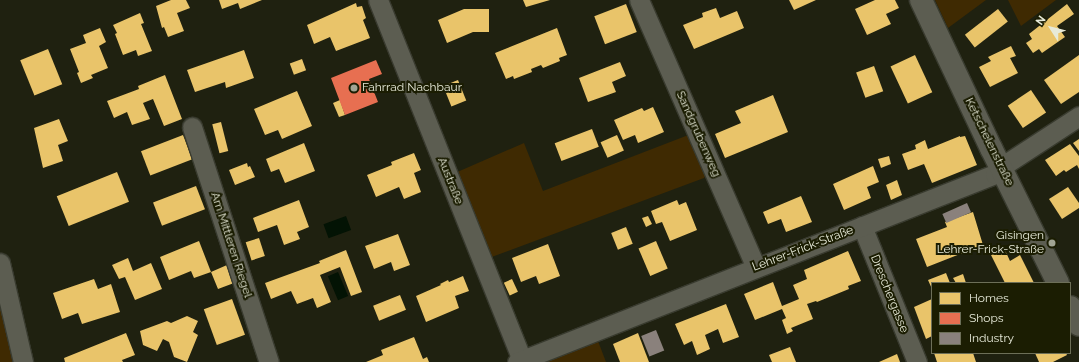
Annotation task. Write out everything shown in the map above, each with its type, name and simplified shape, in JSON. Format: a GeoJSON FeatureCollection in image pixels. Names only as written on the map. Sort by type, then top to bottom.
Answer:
{"type":"FeatureCollection","features":[{"type":"Feature","properties":{"kind":"main road","name":"Ketschelenstraße"},"geometry":{"type":"LineString","coordinates":[[921,0],[1058,282]]}},
{"type":"Feature","properties":{"kind":"main road"},"geometry":{"type":"LineString","coordinates":[[1071,308],[1079,325]]}},
{"type":"Feature","properties":{"kind":"street","name":"Austraße"},"geometry":{"type":"LineString","coordinates":[[378,0],[521,361]]}},
{"type":"Feature","properties":{"kind":"street","name":"Sandgrubenweg"},"geometry":{"type":"LineString","coordinates":[[639,0],[756,268]]}},
{"type":"Feature","properties":{"kind":"street","name":"Lehrer-Frick-Straße"},"geometry":{"type":"LineString","coordinates":[[521,361],[995,174],[1001,168],[1079,116]]}},
{"type":"Feature","properties":{"kind":"street","name":"Am Mittleren Riegel"},"geometry":{"type":"LineString","coordinates":[[192,128],[269,362]]}},
{"type":"Feature","properties":{"kind":"street","name":"Dreschergasse"},"geometry":{"type":"LineString","coordinates":[[862,226],[917,362]]}},
{"type":"Feature","properties":{"kind":"street"},"geometry":{"type":"LineString","coordinates":[[0,263],[23,362]]}},
{"type":"Feature","properties":{"kind":"shaded area"},"geometry":{"type":"Polygon","coordinates":[[[935,0],[986,0],[948,28],[935,0]]]}},
{"type":"Feature","properties":{"kind":"shaded area"},"geometry":{"type":"Polygon","coordinates":[[[1008,0],[1056,0],[1021,26],[1008,0]]]}},
{"type":"Feature","properties":{"kind":"shaded area"},"geometry":{"type":"Polygon","coordinates":[[[691,134],[707,174],[704,178],[489,258],[455,173],[524,143],[543,191],[691,134]]]}},
{"type":"Feature","properties":{"kind":"shaded area"},"geometry":{"type":"Polygon","coordinates":[[[346,216],[351,230],[329,238],[323,224],[346,216]]]}},
{"type":"Feature","properties":{"kind":"shaded area"},"geometry":{"type":"Polygon","coordinates":[[[0,263],[23,362],[0,362],[0,263]]]}},
{"type":"Feature","properties":{"kind":"shaded area"},"geometry":{"type":"Polygon","coordinates":[[[338,272],[348,296],[338,300],[328,276],[338,272]]]}},
{"type":"Feature","properties":{"kind":"shaded area"},"geometry":{"type":"Polygon","coordinates":[[[598,341],[606,362],[544,362],[598,341]]]}},
{"type":"Feature","properties":{"kind":"building: Homes"},"geometry":{"type":"Polygon","coordinates":[[[171,0],[186,0],[190,8],[177,13],[184,31],[168,37],[164,27],[162,28],[156,6],[171,0]]]}},
{"type":"Feature","properties":{"kind":"building: Homes"},"geometry":{"type":"Polygon","coordinates":[[[219,0],[262,0],[240,9],[238,3],[222,9],[219,0]]]}},
{"type":"Feature","properties":{"kind":"building: Homes"},"geometry":{"type":"Polygon","coordinates":[[[523,0],[550,0],[526,7],[523,0]]]}},
{"type":"Feature","properties":{"kind":"building: Homes"},"geometry":{"type":"Polygon","coordinates":[[[789,0],[816,0],[794,10],[789,0]]]}},
{"type":"Feature","properties":{"kind":"building: Homes"},"geometry":{"type":"Polygon","coordinates":[[[875,0],[895,0],[899,8],[886,14],[891,24],[867,35],[855,9],[875,0]]]}},
{"type":"Feature","properties":{"kind":"building: Homes"},"geometry":{"type":"Polygon","coordinates":[[[356,3],[357,7],[362,6],[366,18],[363,20],[370,38],[336,51],[330,37],[314,44],[307,25],[356,3]]]}},
{"type":"Feature","properties":{"kind":"building: Homes"},"geometry":{"type":"Polygon","coordinates":[[[626,4],[637,32],[605,44],[594,16],[626,4]]]}},
{"type":"Feature","properties":{"kind":"building: Homes"},"geometry":{"type":"Polygon","coordinates":[[[1067,4],[1074,14],[1057,26],[1065,37],[1042,53],[1039,49],[1033,53],[1026,43],[1032,39],[1029,34],[1067,4]]]}},
{"type":"Feature","properties":{"kind":"building: Homes"},"geometry":{"type":"Polygon","coordinates":[[[716,8],[720,18],[737,11],[744,28],[694,49],[683,25],[703,17],[702,13],[716,8]]]}},
{"type":"Feature","properties":{"kind":"building: Homes"},"geometry":{"type":"Polygon","coordinates":[[[464,9],[489,9],[489,32],[473,32],[447,43],[438,20],[464,9]]]}},
{"type":"Feature","properties":{"kind":"building: Homes"},"geometry":{"type":"Polygon","coordinates":[[[998,9],[1008,22],[975,47],[965,35],[998,9]]]}},
{"type":"Feature","properties":{"kind":"building: Homes"},"geometry":{"type":"Polygon","coordinates":[[[140,13],[144,23],[141,24],[152,51],[138,56],[136,50],[123,55],[115,34],[117,33],[113,25],[140,13]]]}},
{"type":"Feature","properties":{"kind":"building: Homes"},"geometry":{"type":"Polygon","coordinates":[[[100,28],[106,42],[99,46],[108,68],[91,75],[93,78],[81,83],[77,73],[79,72],[70,49],[86,43],[83,35],[100,28]]]}},
{"type":"Feature","properties":{"kind":"building: Homes"},"geometry":{"type":"Polygon","coordinates":[[[557,28],[567,55],[559,58],[560,61],[543,68],[541,65],[531,69],[532,72],[514,79],[513,76],[506,79],[495,53],[557,28]]]}},
{"type":"Feature","properties":{"kind":"building: Homes"},"geometry":{"type":"Polygon","coordinates":[[[1011,46],[1016,56],[1010,58],[1018,73],[990,87],[979,67],[991,61],[988,57],[1011,46]]]}},
{"type":"Feature","properties":{"kind":"building: Homes"},"geometry":{"type":"Polygon","coordinates":[[[48,49],[62,84],[34,95],[20,60],[48,49]]]}},
{"type":"Feature","properties":{"kind":"building: Homes"},"geometry":{"type":"Polygon","coordinates":[[[244,50],[254,78],[226,88],[225,82],[195,92],[187,70],[244,50]]]}},
{"type":"Feature","properties":{"kind":"building: Homes"},"geometry":{"type":"Polygon","coordinates":[[[915,55],[932,92],[908,104],[891,66],[915,55]]]}},
{"type":"Feature","properties":{"kind":"building: Homes"},"geometry":{"type":"Polygon","coordinates":[[[1079,55],[1079,92],[1061,104],[1044,80],[1079,55]]]}},
{"type":"Feature","properties":{"kind":"building: Homes"},"geometry":{"type":"Polygon","coordinates":[[[302,59],[306,70],[294,75],[290,63],[302,59]]]}},
{"type":"Feature","properties":{"kind":"building: Homes"},"geometry":{"type":"Polygon","coordinates":[[[620,62],[626,76],[612,82],[616,92],[588,102],[579,78],[620,62]]]}},
{"type":"Feature","properties":{"kind":"building: Homes"},"geometry":{"type":"Polygon","coordinates":[[[874,66],[883,91],[865,98],[856,72],[874,66]]]}},
{"type":"Feature","properties":{"kind":"building: Homes"},"geometry":{"type":"Polygon","coordinates":[[[165,75],[182,119],[164,126],[153,99],[143,103],[150,119],[132,125],[127,112],[114,118],[107,101],[139,89],[138,86],[165,75]]]}},
{"type":"Feature","properties":{"kind":"building: Homes"},"geometry":{"type":"Polygon","coordinates":[[[458,80],[466,100],[451,106],[443,86],[458,80]]]}},
{"type":"Feature","properties":{"kind":"building: Homes"},"geometry":{"type":"Polygon","coordinates":[[[1031,90],[1046,112],[1023,128],[1008,106],[1031,90]]]}},
{"type":"Feature","properties":{"kind":"building: Homes"},"geometry":{"type":"Polygon","coordinates":[[[297,91],[312,126],[282,139],[278,130],[265,135],[254,109],[297,91]]]}},
{"type":"Feature","properties":{"kind":"building: Homes"},"geometry":{"type":"Polygon","coordinates":[[[773,95],[788,132],[725,158],[715,134],[741,123],[735,111],[773,95]]]}},
{"type":"Feature","properties":{"kind":"building: Homes"},"geometry":{"type":"Polygon","coordinates":[[[340,100],[345,115],[339,117],[333,103],[340,100]]]}},
{"type":"Feature","properties":{"kind":"building: Homes"},"geometry":{"type":"Polygon","coordinates":[[[653,107],[664,132],[638,143],[635,135],[623,140],[614,120],[642,108],[644,111],[653,107]]]}},
{"type":"Feature","properties":{"kind":"building: Homes"},"geometry":{"type":"Polygon","coordinates":[[[59,119],[68,141],[58,145],[63,161],[43,168],[34,128],[59,119]]]}},
{"type":"Feature","properties":{"kind":"building: Homes"},"geometry":{"type":"Polygon","coordinates":[[[221,122],[228,151],[220,153],[212,124],[221,122]]]}},
{"type":"Feature","properties":{"kind":"building: Homes"},"geometry":{"type":"Polygon","coordinates":[[[592,129],[599,147],[561,161],[555,143],[592,129]]]}},
{"type":"Feature","properties":{"kind":"building: Homes"},"geometry":{"type":"Polygon","coordinates":[[[183,135],[192,159],[150,175],[141,151],[183,135]]]}},
{"type":"Feature","properties":{"kind":"building: Homes"},"geometry":{"type":"Polygon","coordinates":[[[617,135],[624,151],[607,158],[601,142],[617,135]]]}},
{"type":"Feature","properties":{"kind":"building: Homes"},"geometry":{"type":"Polygon","coordinates":[[[960,136],[965,136],[977,165],[932,183],[924,164],[908,170],[902,154],[916,149],[915,145],[925,140],[928,149],[960,136]]]}},
{"type":"Feature","properties":{"kind":"building: Homes"},"geometry":{"type":"Polygon","coordinates":[[[1079,139],[1079,151],[1073,143],[1079,139]]]}},
{"type":"Feature","properties":{"kind":"building: Homes"},"geometry":{"type":"Polygon","coordinates":[[[304,143],[315,171],[285,183],[279,169],[271,172],[266,159],[304,143]]]}},
{"type":"Feature","properties":{"kind":"building: Homes"},"geometry":{"type":"Polygon","coordinates":[[[1070,144],[1079,156],[1079,169],[1077,165],[1066,172],[1064,170],[1056,176],[1045,160],[1070,144]]]}},
{"type":"Feature","properties":{"kind":"building: Homes"},"geometry":{"type":"Polygon","coordinates":[[[414,153],[421,170],[414,173],[421,192],[404,199],[399,187],[376,197],[367,175],[392,165],[391,162],[414,153]]]}},
{"type":"Feature","properties":{"kind":"building: Homes"},"geometry":{"type":"Polygon","coordinates":[[[889,156],[891,164],[881,168],[878,159],[889,156]]]}},
{"type":"Feature","properties":{"kind":"building: Homes"},"geometry":{"type":"Polygon","coordinates":[[[247,163],[255,177],[235,185],[229,170],[247,163]]]}},
{"type":"Feature","properties":{"kind":"building: Homes"},"geometry":{"type":"Polygon","coordinates":[[[873,166],[879,182],[867,187],[871,198],[844,210],[833,184],[873,166]]]}},
{"type":"Feature","properties":{"kind":"building: Homes"},"geometry":{"type":"Polygon","coordinates":[[[117,172],[129,202],[69,226],[57,196],[117,172]]]}},
{"type":"Feature","properties":{"kind":"building: Homes"},"geometry":{"type":"Polygon","coordinates":[[[897,180],[902,195],[891,200],[886,185],[897,180]]]}},
{"type":"Feature","properties":{"kind":"building: Homes"},"geometry":{"type":"Polygon","coordinates":[[[196,186],[205,209],[162,226],[153,202],[196,186]]]}},
{"type":"Feature","properties":{"kind":"building: Homes"},"geometry":{"type":"Polygon","coordinates":[[[1068,187],[1079,203],[1079,208],[1062,219],[1049,199],[1068,187]]]}},
{"type":"Feature","properties":{"kind":"building: Homes"},"geometry":{"type":"Polygon","coordinates":[[[801,196],[812,222],[786,232],[781,219],[768,224],[763,212],[801,196]]]}},
{"type":"Feature","properties":{"kind":"building: Homes"},"geometry":{"type":"Polygon","coordinates":[[[299,200],[309,227],[297,232],[300,239],[284,245],[277,225],[258,232],[253,218],[299,200]]]}},
{"type":"Feature","properties":{"kind":"building: Homes"},"geometry":{"type":"Polygon","coordinates":[[[677,200],[679,205],[686,202],[697,230],[670,241],[662,222],[656,224],[651,211],[677,200]]]}},
{"type":"Feature","properties":{"kind":"building: Homes"},"geometry":{"type":"Polygon","coordinates":[[[973,212],[983,245],[927,267],[916,239],[947,227],[945,222],[973,212]]]}},
{"type":"Feature","properties":{"kind":"building: Homes"},"geometry":{"type":"Polygon","coordinates":[[[648,216],[652,224],[646,227],[642,218],[648,216]]]}},
{"type":"Feature","properties":{"kind":"building: Homes"},"geometry":{"type":"Polygon","coordinates":[[[626,227],[633,244],[618,250],[611,233],[626,227]]]}},
{"type":"Feature","properties":{"kind":"building: Homes"},"geometry":{"type":"Polygon","coordinates":[[[398,234],[410,265],[394,271],[391,262],[374,269],[365,246],[398,234]]]}},
{"type":"Feature","properties":{"kind":"building: Homes"},"geometry":{"type":"Polygon","coordinates":[[[259,238],[265,256],[252,260],[246,242],[259,238]]]}},
{"type":"Feature","properties":{"kind":"building: Homes"},"geometry":{"type":"Polygon","coordinates":[[[199,241],[211,272],[194,278],[191,271],[169,280],[160,257],[199,241]]]}},
{"type":"Feature","properties":{"kind":"building: Homes"},"geometry":{"type":"Polygon","coordinates":[[[656,241],[668,269],[650,276],[639,248],[656,241]]]}},
{"type":"Feature","properties":{"kind":"building: Homes"},"geometry":{"type":"Polygon","coordinates":[[[548,244],[560,276],[539,284],[536,276],[521,282],[512,258],[548,244]]]}},
{"type":"Feature","properties":{"kind":"building: Homes"},"geometry":{"type":"Polygon","coordinates":[[[346,250],[362,292],[351,296],[340,267],[320,275],[331,302],[317,308],[313,298],[297,304],[291,291],[271,299],[265,283],[320,263],[319,261],[346,250]]]}},
{"type":"Feature","properties":{"kind":"building: Homes"},"geometry":{"type":"Polygon","coordinates":[[[1005,250],[1010,261],[1020,255],[1034,282],[1004,282],[991,255],[1005,250]]]}},
{"type":"Feature","properties":{"kind":"building: Homes"},"geometry":{"type":"Polygon","coordinates":[[[848,251],[861,281],[848,286],[849,289],[817,302],[807,304],[813,319],[791,328],[793,331],[787,334],[782,320],[786,318],[782,309],[755,320],[744,294],[773,282],[782,306],[799,299],[793,285],[807,279],[804,270],[848,251]]]}},
{"type":"Feature","properties":{"kind":"building: Homes"},"geometry":{"type":"Polygon","coordinates":[[[128,258],[133,271],[151,263],[162,289],[135,300],[125,277],[119,279],[112,265],[128,258]]]}},
{"type":"Feature","properties":{"kind":"building: Homes"},"geometry":{"type":"Polygon","coordinates":[[[227,265],[234,283],[218,289],[211,272],[227,265]]]}},
{"type":"Feature","properties":{"kind":"building: Homes"},"geometry":{"type":"Polygon","coordinates":[[[946,273],[950,282],[931,282],[931,287],[928,280],[946,273]]]}},
{"type":"Feature","properties":{"kind":"building: Homes"},"geometry":{"type":"Polygon","coordinates":[[[963,274],[966,282],[955,282],[953,278],[963,274]]]}},
{"type":"Feature","properties":{"kind":"building: Homes"},"geometry":{"type":"Polygon","coordinates":[[[463,276],[469,291],[455,296],[459,308],[426,322],[416,296],[441,285],[440,284],[448,280],[449,282],[463,276]]]}},
{"type":"Feature","properties":{"kind":"building: Homes"},"geometry":{"type":"Polygon","coordinates":[[[94,279],[98,289],[111,284],[120,312],[82,324],[78,313],[62,319],[53,293],[94,279]]]}},
{"type":"Feature","properties":{"kind":"building: Homes"},"geometry":{"type":"Polygon","coordinates":[[[512,279],[518,292],[510,295],[504,283],[512,279]]]}},
{"type":"Feature","properties":{"kind":"building: Homes"},"geometry":{"type":"Polygon","coordinates":[[[400,295],[406,310],[379,321],[373,306],[400,295]]]}},
{"type":"Feature","properties":{"kind":"building: Homes"},"geometry":{"type":"Polygon","coordinates":[[[232,299],[245,335],[217,345],[204,309],[232,299]]]}},
{"type":"Feature","properties":{"kind":"building: Homes"},"geometry":{"type":"Polygon","coordinates":[[[931,299],[931,336],[926,339],[914,307],[931,299]]]}},
{"type":"Feature","properties":{"kind":"building: Homes"},"geometry":{"type":"Polygon","coordinates":[[[726,304],[739,337],[723,343],[718,329],[705,335],[710,349],[697,355],[692,341],[684,345],[675,324],[726,304]]]}},
{"type":"Feature","properties":{"kind":"building: Homes"},"geometry":{"type":"Polygon","coordinates":[[[187,316],[198,321],[193,332],[198,335],[187,362],[174,357],[169,342],[163,339],[157,351],[143,345],[140,331],[167,321],[171,323],[187,316]]]}},
{"type":"Feature","properties":{"kind":"building: Homes"},"geometry":{"type":"Polygon","coordinates":[[[126,333],[135,355],[122,360],[123,362],[65,362],[64,358],[126,333]]]}},
{"type":"Feature","properties":{"kind":"building: Homes"},"geometry":{"type":"Polygon","coordinates":[[[638,333],[649,362],[620,362],[613,344],[638,333]]]}},
{"type":"Feature","properties":{"kind":"building: Homes"},"geometry":{"type":"Polygon","coordinates":[[[414,337],[423,359],[427,357],[429,362],[366,362],[383,355],[381,350],[414,337]]]}},
{"type":"Feature","properties":{"kind":"building: Homes"},"geometry":{"type":"Polygon","coordinates":[[[790,347],[796,362],[772,362],[769,355],[790,347]]]}},
{"type":"Feature","properties":{"kind":"building: Homes"},"geometry":{"type":"Polygon","coordinates":[[[897,354],[900,362],[879,362],[897,354]]]}},
{"type":"Feature","properties":{"kind":"building: Homes"},"geometry":{"type":"Polygon","coordinates":[[[934,354],[973,354],[976,362],[937,362],[934,354]]]}},
{"type":"Feature","properties":{"kind":"building: Homes"},"geometry":{"type":"Polygon","coordinates":[[[1035,354],[1067,355],[1053,362],[1039,362],[1035,354]]]}},
{"type":"Feature","properties":{"kind":"building: Shops"},"geometry":{"type":"Polygon","coordinates":[[[376,60],[382,74],[369,79],[378,102],[345,115],[331,78],[376,60]]]}},
{"type":"Feature","properties":{"kind":"building: Industry"},"geometry":{"type":"Polygon","coordinates":[[[967,203],[971,212],[946,223],[942,214],[967,203]]]}},
{"type":"Feature","properties":{"kind":"building: Industry"},"geometry":{"type":"Polygon","coordinates":[[[656,330],[664,350],[649,356],[641,336],[656,330]]]}},
{"type":"Feature","properties":{"kind":"place","name":"Fahrrad Nachbaur"},"geometry":{"type":"Point","coordinates":[354,88]}},
{"type":"Feature","properties":{"kind":"place","name":"Gisingen Lehrer-Frick-Straße"},"geometry":{"type":"Point","coordinates":[1052,243]}}]}
